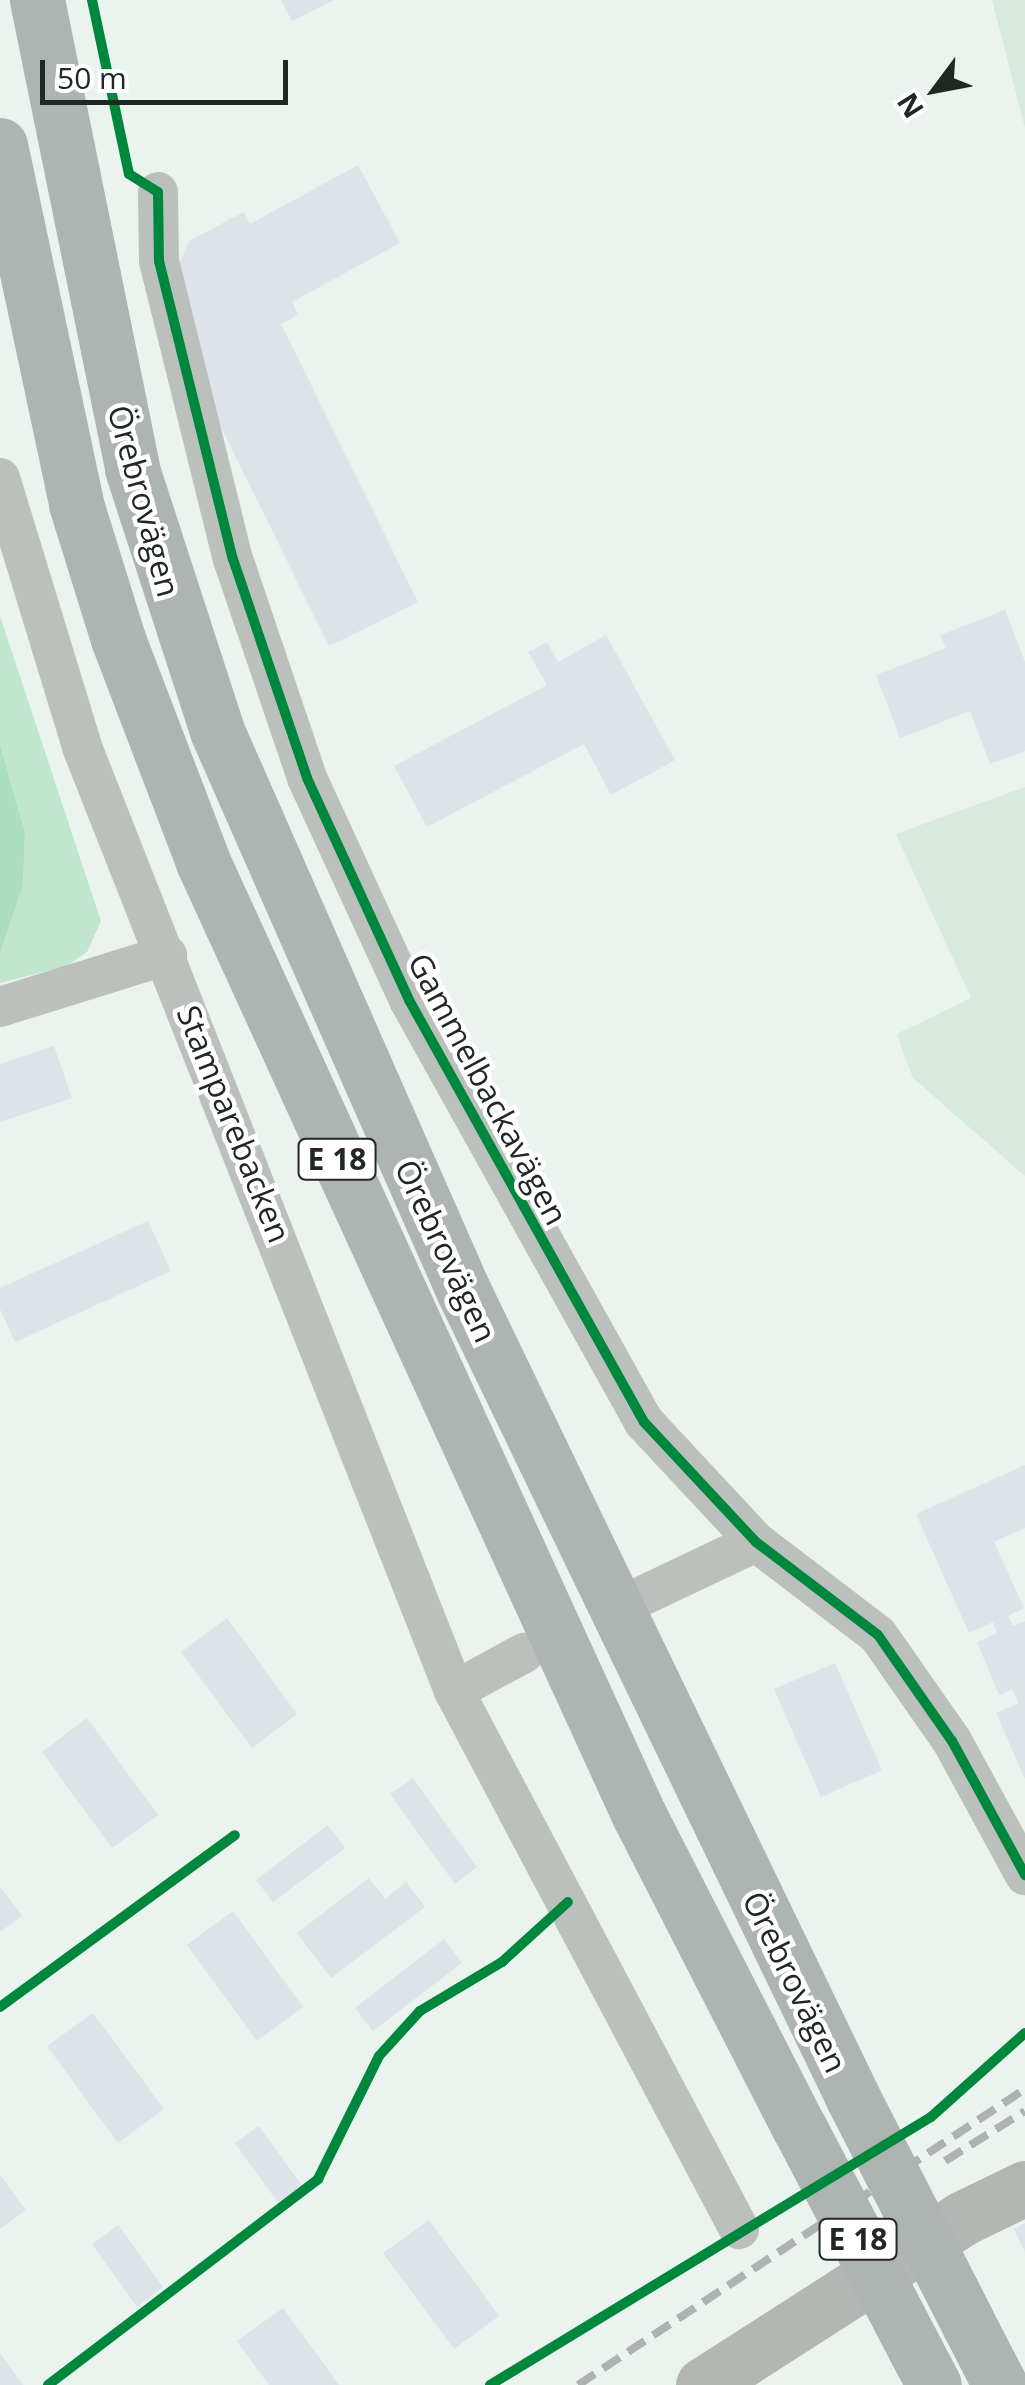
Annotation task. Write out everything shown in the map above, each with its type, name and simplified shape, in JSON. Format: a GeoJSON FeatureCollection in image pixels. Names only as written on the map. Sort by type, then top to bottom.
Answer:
{"type":"FeatureCollection","features":[{"type":"Feature","properties":{"kind":"highway","name":"Örebrovägen"},"geometry":{"type":"LineString","coordinates":[[37,0],[132,469],[217,731],[463,1290],[853,2098],[1000,2385]]}},
{"type":"Feature","properties":{"kind":"highway","name":"Örebrovägen"},"geometry":{"type":"LineString","coordinates":[[0,144],[76,504],[118,638],[203,862],[639,1815],[925,2368]]}},
{"type":"Feature","properties":{"kind":"street","name":"Gammelbackavägen"},"geometry":{"type":"LineString","coordinates":[[158,192],[160,261],[188,397],[233,559],[308,778],[353,885],[468,1113],[607,1364],[688,1476],[756,1542],[878,1635],[952,1742],[1025,1875]]}},
{"type":"Feature","properties":{"kind":"street","name":"Stamparebacken"},"geometry":{"type":"LineString","coordinates":[[0,478],[82,747],[454,1691],[739,2228]]}},
{"type":"Feature","properties":{"kind":"street"},"geometry":{"type":"LineString","coordinates":[[0,1007],[167,955]]}},
{"type":"Feature","properties":{"kind":"street"},"geometry":{"type":"LineString","coordinates":[[640,1597],[756,1542]]}},
{"type":"Feature","properties":{"kind":"street"},"geometry":{"type":"LineString","coordinates":[[454,1691],[524,1652]]}},
{"type":"Feature","properties":{"kind":"street"},"geometry":{"type":"LineString","coordinates":[[703,2385],[962,2218],[1025,2188]]}},
{"type":"Feature","properties":{"kind":"shaded area"},"geometry":{"type":"Polygon","coordinates":[[[992,0],[1025,0],[1025,128],[992,0]]]}},
{"type":"Feature","properties":{"kind":"shaded area"},"geometry":{"type":"Polygon","coordinates":[[[1025,787],[1025,1176],[913,1078],[906,1060],[897,1034],[971,998],[896,834],[1025,787]]]}},
{"type":"Feature","properties":{"kind":"green space"},"geometry":{"type":"Polygon","coordinates":[[[0,616],[101,921],[87,952],[67,966],[0,983],[0,954],[23,886],[25,832],[0,744],[0,616]]]}},
{"type":"Feature","properties":{"kind":"green space"},"geometry":{"type":"Polygon","coordinates":[[[0,744],[25,832],[23,886],[0,954],[0,744]]]}},
{"type":"Feature","properties":{"kind":"building"},"geometry":{"type":"Polygon","coordinates":[[[281,0],[334,0],[292,21],[281,0]]]}},
{"type":"Feature","properties":{"kind":"building"},"geometry":{"type":"Polygon","coordinates":[[[358,165],[400,243],[292,302],[298,315],[281,324],[418,602],[329,646],[178,340],[170,286],[189,241],[244,212],[250,224],[358,165]]]}},
{"type":"Feature","properties":{"kind":"building"},"geometry":{"type":"Polygon","coordinates":[[[1005,610],[1025,662],[1025,751],[990,764],[970,711],[900,738],[876,675],[946,648],[940,635],[1005,610]]]}},
{"type":"Feature","properties":{"kind":"building"},"geometry":{"type":"Polygon","coordinates":[[[606,635],[675,760],[611,795],[584,744],[427,827],[394,766],[547,685],[528,652],[547,642],[558,662],[606,635]]]}},
{"type":"Feature","properties":{"kind":"building"},"geometry":{"type":"Polygon","coordinates":[[[54,1046],[72,1098],[0,1122],[0,1064],[54,1046]]]}},
{"type":"Feature","properties":{"kind":"building"},"geometry":{"type":"Polygon","coordinates":[[[148,1221],[171,1271],[15,1342],[0,1309],[0,1288],[148,1221]]]}},
{"type":"Feature","properties":{"kind":"building"},"geometry":{"type":"Polygon","coordinates":[[[1025,1465],[1025,1528],[994,1542],[1024,1608],[1008,1616],[1013,1626],[1025,1621],[1025,1779],[996,1713],[1019,1703],[1012,1689],[999,1695],[977,1642],[997,1633],[993,1622],[969,1633],[916,1514],[1025,1465]]]}},
{"type":"Feature","properties":{"kind":"building"},"geometry":{"type":"Polygon","coordinates":[[[227,1618],[297,1714],[252,1748],[181,1652],[227,1618]]]}},
{"type":"Feature","properties":{"kind":"building"},"geometry":{"type":"Polygon","coordinates":[[[835,1663],[882,1770],[821,1797],[774,1689],[835,1663]]]}},
{"type":"Feature","properties":{"kind":"building"},"geometry":{"type":"Polygon","coordinates":[[[87,1718],[158,1815],[112,1848],[42,1752],[87,1718]]]}},
{"type":"Feature","properties":{"kind":"building"},"geometry":{"type":"Polygon","coordinates":[[[413,1778],[477,1867],[455,1884],[390,1794],[413,1778]]]}},
{"type":"Feature","properties":{"kind":"building"},"geometry":{"type":"Polygon","coordinates":[[[328,1825],[345,1848],[273,1902],[256,1880],[328,1825]]]}},
{"type":"Feature","properties":{"kind":"building"},"geometry":{"type":"Polygon","coordinates":[[[369,1878],[385,1899],[406,1882],[425,1907],[331,1978],[297,1933],[369,1878]]]}},
{"type":"Feature","properties":{"kind":"building"},"geometry":{"type":"Polygon","coordinates":[[[0,1886],[22,1916],[0,1932],[0,1886]]]}},
{"type":"Feature","properties":{"kind":"building"},"geometry":{"type":"Polygon","coordinates":[[[233,1911],[303,2007],[257,2041],[187,1945],[233,1911]]]}},
{"type":"Feature","properties":{"kind":"building"},"geometry":{"type":"Polygon","coordinates":[[[444,1939],[462,1963],[373,2031],[355,2008],[444,1939]]]}},
{"type":"Feature","properties":{"kind":"building"},"geometry":{"type":"Polygon","coordinates":[[[93,2013],[164,2109],[118,2143],[47,2046],[93,2013]]]}},
{"type":"Feature","properties":{"kind":"building"},"geometry":{"type":"Polygon","coordinates":[[[259,2126],[303,2187],[279,2204],[235,2143],[259,2126]]]}},
{"type":"Feature","properties":{"kind":"building"},"geometry":{"type":"Polygon","coordinates":[[[0,2175],[26,2210],[0,2229],[0,2175]]]}},
{"type":"Feature","properties":{"kind":"building"},"geometry":{"type":"Polygon","coordinates":[[[429,2220],[499,2316],[454,2349],[383,2253],[429,2220]]]}},
{"type":"Feature","properties":{"kind":"building"},"geometry":{"type":"Polygon","coordinates":[[[1025,2223],[1025,2252],[1014,2229],[1025,2223]]]}},
{"type":"Feature","properties":{"kind":"building"},"geometry":{"type":"Polygon","coordinates":[[[118,2225],[163,2287],[137,2307],[92,2244],[118,2225]]]}},
{"type":"Feature","properties":{"kind":"building"},"geometry":{"type":"Polygon","coordinates":[[[283,2308],[339,2385],[269,2385],[237,2341],[283,2308]]]}},
{"type":"Feature","properties":{"kind":"building"},"geometry":{"type":"Polygon","coordinates":[[[0,2353],[23,2385],[0,2385],[0,2353]]]}},
{"type":"Feature","properties":{"kind":"railway"},"geometry":{"type":"LineString","coordinates":[[578,2385],[1025,2089]]}},
{"type":"Feature","properties":{"kind":"railway"},"geometry":{"type":"LineString","coordinates":[[945,2161],[1025,2111]]}},
{"type":"Feature","properties":{"kind":"cycle path"},"geometry":{"type":"LineString","coordinates":[[92,0],[129,174],[158,192],[159,261],[233,559],[307,778],[409,1000],[644,1422],[756,1542],[878,1635],[952,1741],[1025,1875]]}},
{"type":"Feature","properties":{"kind":"cycle path"},"geometry":{"type":"LineString","coordinates":[[0,2007],[235,1835]]}},
{"type":"Feature","properties":{"kind":"cycle path"},"geometry":{"type":"LineString","coordinates":[[48,2385],[318,2179],[379,2056],[420,2011],[502,1962],[568,1902]]}},
{"type":"Feature","properties":{"kind":"cycle path"},"geometry":{"type":"LineString","coordinates":[[490,2385],[931,2117],[1025,2033]]}}]}
